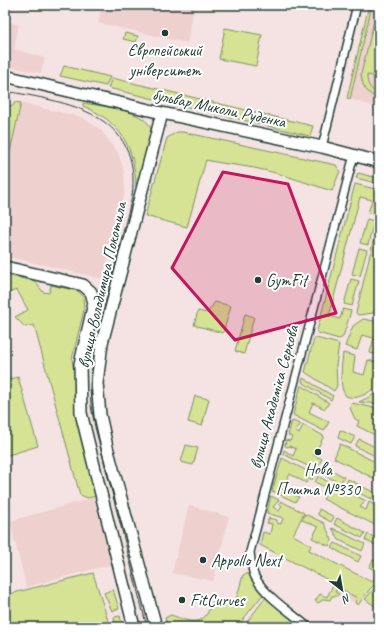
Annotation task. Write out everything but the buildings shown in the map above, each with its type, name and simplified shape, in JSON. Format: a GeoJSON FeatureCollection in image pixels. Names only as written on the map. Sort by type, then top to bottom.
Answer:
{"type":"FeatureCollection","features":[{"type":"Feature","properties":{"kind":"street"},"geometry":{"type":"LineString","coordinates":[[322,147],[357,5]]}},
{"type":"Feature","properties":{"kind":"street","name":"бульвар Миколи Руденка"},"geometry":{"type":"LineString","coordinates":[[5,76],[162,114],[322,147],[379,162]]}},
{"type":"Feature","properties":{"kind":"street","name":"вулиця Володимира Покотила"},"geometry":{"type":"LineString","coordinates":[[156,627],[107,447],[100,415],[97,383],[102,343],[162,114]]}},
{"type":"Feature","properties":{"kind":"street","name":"вулиця Академіка Сєркова"},"geometry":{"type":"LineString","coordinates":[[308,627],[267,592],[255,576],[250,552],[354,155]]}},
{"type":"Feature","properties":{"kind":"street","name":"вулиця Володимира Покотила"},"geometry":{"type":"LineString","coordinates":[[5,267],[83,285],[91,292],[94,302],[80,364],[81,413],[134,627]]}},
{"type":"Feature","properties":{"kind":"highlighted area"},"geometry":{"type":"Polygon","coordinates":[[[223,172],[288,184],[336,313],[235,340],[172,268],[223,172]]]}},
{"type":"Feature","properties":{"kind":"shaded area","name":"Європейський університет"},"geometry":{"type":"Polygon","coordinates":[[[102,5],[195,5],[187,43],[98,23],[102,5]]]}},
{"type":"Feature","properties":{"kind":"shaded area"},"geometry":{"type":"Polygon","coordinates":[[[372,5],[379,5],[379,108],[350,99],[372,5]]]}},
{"type":"Feature","properties":{"kind":"shaded area"},"geometry":{"type":"Polygon","coordinates":[[[5,21],[19,25],[14,49],[45,58],[41,73],[5,66],[5,21]]]}},
{"type":"Feature","properties":{"kind":"shaded area"},"geometry":{"type":"Polygon","coordinates":[[[21,103],[81,117],[100,129],[118,153],[124,171],[125,191],[103,279],[5,256],[5,174],[21,103]]]}},
{"type":"Feature","properties":{"kind":"shaded area"},"geometry":{"type":"Polygon","coordinates":[[[100,496],[116,563],[26,587],[10,521],[100,496]]]}},
{"type":"Feature","properties":{"kind":"shaded area"},"geometry":{"type":"Polygon","coordinates":[[[189,505],[229,517],[213,581],[172,573],[189,505]]]}},
{"type":"Feature","properties":{"kind":"shaded area"},"geometry":{"type":"Polygon","coordinates":[[[338,587],[358,598],[355,603],[335,592],[338,587]]]}},
{"type":"Feature","properties":{"kind":"green space"},"geometry":{"type":"Polygon","coordinates":[[[369,5],[372,5],[350,99],[347,98],[369,5]]]}},
{"type":"Feature","properties":{"kind":"green space"},"geometry":{"type":"Polygon","coordinates":[[[378,5],[379,77],[367,75],[370,87],[373,91],[379,93],[379,98],[368,92],[364,86],[361,74],[378,5]]]}},
{"type":"Feature","properties":{"kind":"green space"},"geometry":{"type":"Polygon","coordinates":[[[225,28],[262,35],[256,66],[219,59],[225,28]]]}},
{"type":"Feature","properties":{"kind":"green space"},"geometry":{"type":"Polygon","coordinates":[[[125,33],[138,36],[136,42],[123,39],[125,33]]]}},
{"type":"Feature","properties":{"kind":"green space"},"geometry":{"type":"Polygon","coordinates":[[[64,66],[110,77],[106,86],[60,76],[64,66]]]}},
{"type":"Feature","properties":{"kind":"green space"},"geometry":{"type":"Polygon","coordinates":[[[112,78],[313,126],[310,136],[108,88],[112,78]]]}},
{"type":"Feature","properties":{"kind":"green space"},"geometry":{"type":"Polygon","coordinates":[[[15,102],[21,103],[5,174],[5,105],[13,106],[15,102]]]}},
{"type":"Feature","properties":{"kind":"green space"},"geometry":{"type":"Polygon","coordinates":[[[83,103],[133,113],[148,123],[151,130],[150,142],[138,187],[136,187],[135,173],[129,148],[123,137],[107,119],[83,106],[83,103]]]}},
{"type":"Feature","properties":{"kind":"green space"},"geometry":{"type":"Polygon","coordinates":[[[177,132],[183,132],[336,165],[340,171],[332,191],[265,170],[206,160],[187,227],[145,216],[167,138],[177,132]]]}},
{"type":"Feature","properties":{"kind":"green space"},"geometry":{"type":"Polygon","coordinates":[[[358,173],[377,178],[376,183],[356,178],[358,173]]]}},
{"type":"Feature","properties":{"kind":"green space"},"geometry":{"type":"Polygon","coordinates":[[[355,184],[379,190],[379,206],[377,215],[368,213],[372,200],[360,197],[329,316],[340,319],[343,309],[351,311],[343,337],[339,339],[318,333],[317,331],[355,184]]]}},
{"type":"Feature","properties":{"kind":"green space"},"geometry":{"type":"Polygon","coordinates":[[[367,219],[374,221],[368,245],[360,243],[367,219]]]}},
{"type":"Feature","properties":{"kind":"green space"},"geometry":{"type":"Polygon","coordinates":[[[379,232],[379,301],[373,313],[358,315],[356,313],[374,237],[379,232]]]}},
{"type":"Feature","properties":{"kind":"green space"},"geometry":{"type":"Polygon","coordinates":[[[359,248],[367,250],[360,276],[352,274],[359,248]]]}},
{"type":"Feature","properties":{"kind":"green space"},"geometry":{"type":"Polygon","coordinates":[[[5,275],[35,281],[43,292],[49,293],[51,285],[78,291],[83,296],[84,310],[72,359],[81,419],[100,495],[88,498],[80,495],[34,325],[25,327],[15,317],[28,310],[17,290],[5,294],[5,275]]]}},
{"type":"Feature","properties":{"kind":"green space"},"geometry":{"type":"Polygon","coordinates":[[[351,279],[359,281],[352,306],[344,304],[351,279]]]}},
{"type":"Feature","properties":{"kind":"green space"},"geometry":{"type":"Polygon","coordinates":[[[215,302],[231,306],[223,333],[194,325],[198,311],[207,313],[215,302]]]}},
{"type":"Feature","properties":{"kind":"green space"},"geometry":{"type":"Polygon","coordinates":[[[245,314],[254,317],[244,354],[235,351],[245,314]]]}},
{"type":"Feature","properties":{"kind":"green space"},"geometry":{"type":"Polygon","coordinates":[[[363,319],[379,322],[379,355],[370,353],[374,338],[362,335],[357,350],[345,346],[353,326],[363,319]]]}},
{"type":"Feature","properties":{"kind":"green space"},"geometry":{"type":"Polygon","coordinates":[[[316,338],[339,344],[336,365],[337,386],[334,391],[305,372],[314,339],[316,338]]]}},
{"type":"Feature","properties":{"kind":"green space"},"geometry":{"type":"Polygon","coordinates":[[[343,353],[355,356],[353,372],[364,375],[368,360],[379,363],[379,383],[372,390],[360,396],[346,396],[341,382],[343,353]]]}},
{"type":"Feature","properties":{"kind":"green space"},"geometry":{"type":"Polygon","coordinates":[[[18,377],[38,446],[5,456],[5,380],[18,377]]]}},
{"type":"Feature","properties":{"kind":"green space"},"geometry":{"type":"Polygon","coordinates":[[[303,378],[333,396],[331,400],[302,382],[303,378]]]}},
{"type":"Feature","properties":{"kind":"green space"},"geometry":{"type":"Polygon","coordinates":[[[301,385],[329,403],[325,409],[313,403],[309,412],[329,422],[324,431],[293,415],[301,385]]]}},
{"type":"Feature","properties":{"kind":"green space"},"geometry":{"type":"Polygon","coordinates":[[[379,392],[379,404],[359,402],[379,392]]]}},
{"type":"Feature","properties":{"kind":"green space"},"geometry":{"type":"Polygon","coordinates":[[[195,396],[209,399],[202,426],[188,422],[195,396]]]}},
{"type":"Feature","properties":{"kind":"green space"},"geometry":{"type":"Polygon","coordinates":[[[352,403],[379,409],[379,437],[357,426],[359,421],[355,419],[350,408],[352,403]]]}},
{"type":"Feature","properties":{"kind":"green space"},"geometry":{"type":"Polygon","coordinates":[[[292,421],[301,424],[295,431],[299,434],[303,425],[324,436],[314,455],[322,459],[316,470],[283,454],[284,450],[293,456],[296,449],[285,446],[286,440],[290,441],[292,437],[288,435],[292,421]]]}},
{"type":"Feature","properties":{"kind":"green space"},"geometry":{"type":"Polygon","coordinates":[[[340,430],[355,437],[351,444],[338,438],[340,430]]]}},
{"type":"Feature","properties":{"kind":"green space"},"geometry":{"type":"Polygon","coordinates":[[[359,439],[379,449],[379,458],[355,446],[359,439]]]}},
{"type":"Feature","properties":{"kind":"green space"},"geometry":{"type":"Polygon","coordinates":[[[340,444],[379,464],[379,481],[334,458],[340,444]]]}},
{"type":"Feature","properties":{"kind":"green space"},"geometry":{"type":"Polygon","coordinates":[[[186,445],[198,448],[193,465],[181,462],[186,445]]]}},
{"type":"Feature","properties":{"kind":"green space"},"geometry":{"type":"Polygon","coordinates":[[[282,458],[315,475],[312,480],[308,479],[306,483],[290,474],[282,489],[299,497],[295,502],[272,491],[282,458]]]}},
{"type":"Feature","properties":{"kind":"green space"},"geometry":{"type":"Polygon","coordinates":[[[330,469],[344,477],[340,483],[326,476],[330,469]]]}},
{"type":"Feature","properties":{"kind":"green space"},"geometry":{"type":"Polygon","coordinates":[[[318,476],[328,482],[325,487],[315,482],[318,476]]]}},
{"type":"Feature","properties":{"kind":"green space"},"geometry":{"type":"Polygon","coordinates":[[[348,479],[375,493],[371,499],[345,486],[348,479]]]}},
{"type":"Feature","properties":{"kind":"green space"},"geometry":{"type":"Polygon","coordinates":[[[331,483],[366,501],[360,507],[366,510],[369,502],[379,507],[379,527],[323,499],[331,483]]]}},
{"type":"Feature","properties":{"kind":"green space"},"geometry":{"type":"Polygon","coordinates":[[[271,496],[279,500],[273,507],[279,511],[282,506],[279,504],[281,501],[304,513],[293,535],[311,545],[309,550],[372,582],[378,572],[369,567],[373,560],[379,563],[379,580],[369,590],[358,605],[355,603],[357,598],[338,587],[335,592],[339,594],[337,596],[332,596],[330,600],[324,599],[318,603],[315,601],[320,594],[327,597],[334,583],[260,545],[263,532],[270,534],[272,524],[267,523],[269,518],[277,520],[277,523],[281,524],[283,518],[267,513],[271,496]]]}},
{"type":"Feature","properties":{"kind":"green space"},"geometry":{"type":"Polygon","coordinates":[[[319,509],[334,517],[331,522],[318,515],[319,509]]]}},
{"type":"Feature","properties":{"kind":"green space"},"geometry":{"type":"Polygon","coordinates":[[[305,514],[324,523],[332,540],[329,546],[312,538],[318,527],[302,520],[305,514]]]}},
{"type":"Feature","properties":{"kind":"green space"},"geometry":{"type":"Polygon","coordinates":[[[337,518],[365,533],[362,538],[334,524],[337,518]]]}},
{"type":"Feature","properties":{"kind":"green space"},"geometry":{"type":"Polygon","coordinates":[[[332,528],[365,544],[362,551],[339,540],[332,528]]]}},
{"type":"Feature","properties":{"kind":"green space"},"geometry":{"type":"Polygon","coordinates":[[[368,534],[379,540],[379,547],[365,540],[368,534]]]}},
{"type":"Feature","properties":{"kind":"green space"},"geometry":{"type":"Polygon","coordinates":[[[335,543],[361,556],[358,562],[332,548],[335,543]]]}},
{"type":"Feature","properties":{"kind":"green space"},"geometry":{"type":"Polygon","coordinates":[[[93,573],[110,627],[5,627],[5,595],[93,573]]]}},
{"type":"Feature","properties":{"kind":"green space"},"geometry":{"type":"Polygon","coordinates":[[[250,573],[264,593],[237,627],[168,627],[165,618],[171,615],[185,620],[196,621],[201,620],[205,616],[209,611],[212,602],[235,604],[243,575],[250,573]]]}},
{"type":"Feature","properties":{"kind":"green space"},"geometry":{"type":"Polygon","coordinates":[[[379,583],[379,609],[365,599],[379,583]]]}},
{"type":"Feature","properties":{"kind":"green space"},"geometry":{"type":"Polygon","coordinates":[[[113,589],[119,609],[112,611],[104,593],[113,589]]]}},
{"type":"Feature","properties":{"kind":"green space"},"geometry":{"type":"Polygon","coordinates":[[[269,596],[305,627],[243,627],[266,597],[269,596]]]}},
{"type":"Feature","properties":{"kind":"green space"},"geometry":{"type":"Polygon","coordinates":[[[120,616],[123,627],[116,627],[114,617],[120,616]]]}},
{"type":"Feature","properties":{"kind":"tram line"},"geometry":{"type":"LineString","coordinates":[[5,91],[53,100],[76,107],[96,117],[113,129],[126,147],[132,169],[132,197],[95,344],[90,385],[91,406],[95,427],[147,627]]}},
{"type":"Feature","properties":{"kind":"place","name":"Європейський університет"},"geometry":{"type":"Point","coordinates":[165,33]}},
{"type":"Feature","properties":{"kind":"place","name":"GymFit"},"geometry":{"type":"Point","coordinates":[258,280]}},
{"type":"Feature","properties":{"kind":"place","name":"Нова Пошта №330"},"geometry":{"type":"Point","coordinates":[318,452]}},
{"type":"Feature","properties":{"kind":"place","name":"Appollo Next"},"geometry":{"type":"Point","coordinates":[203,560]}},
{"type":"Feature","properties":{"kind":"place","name":"FitCurves"},"geometry":{"type":"Point","coordinates":[182,600]}}]}
